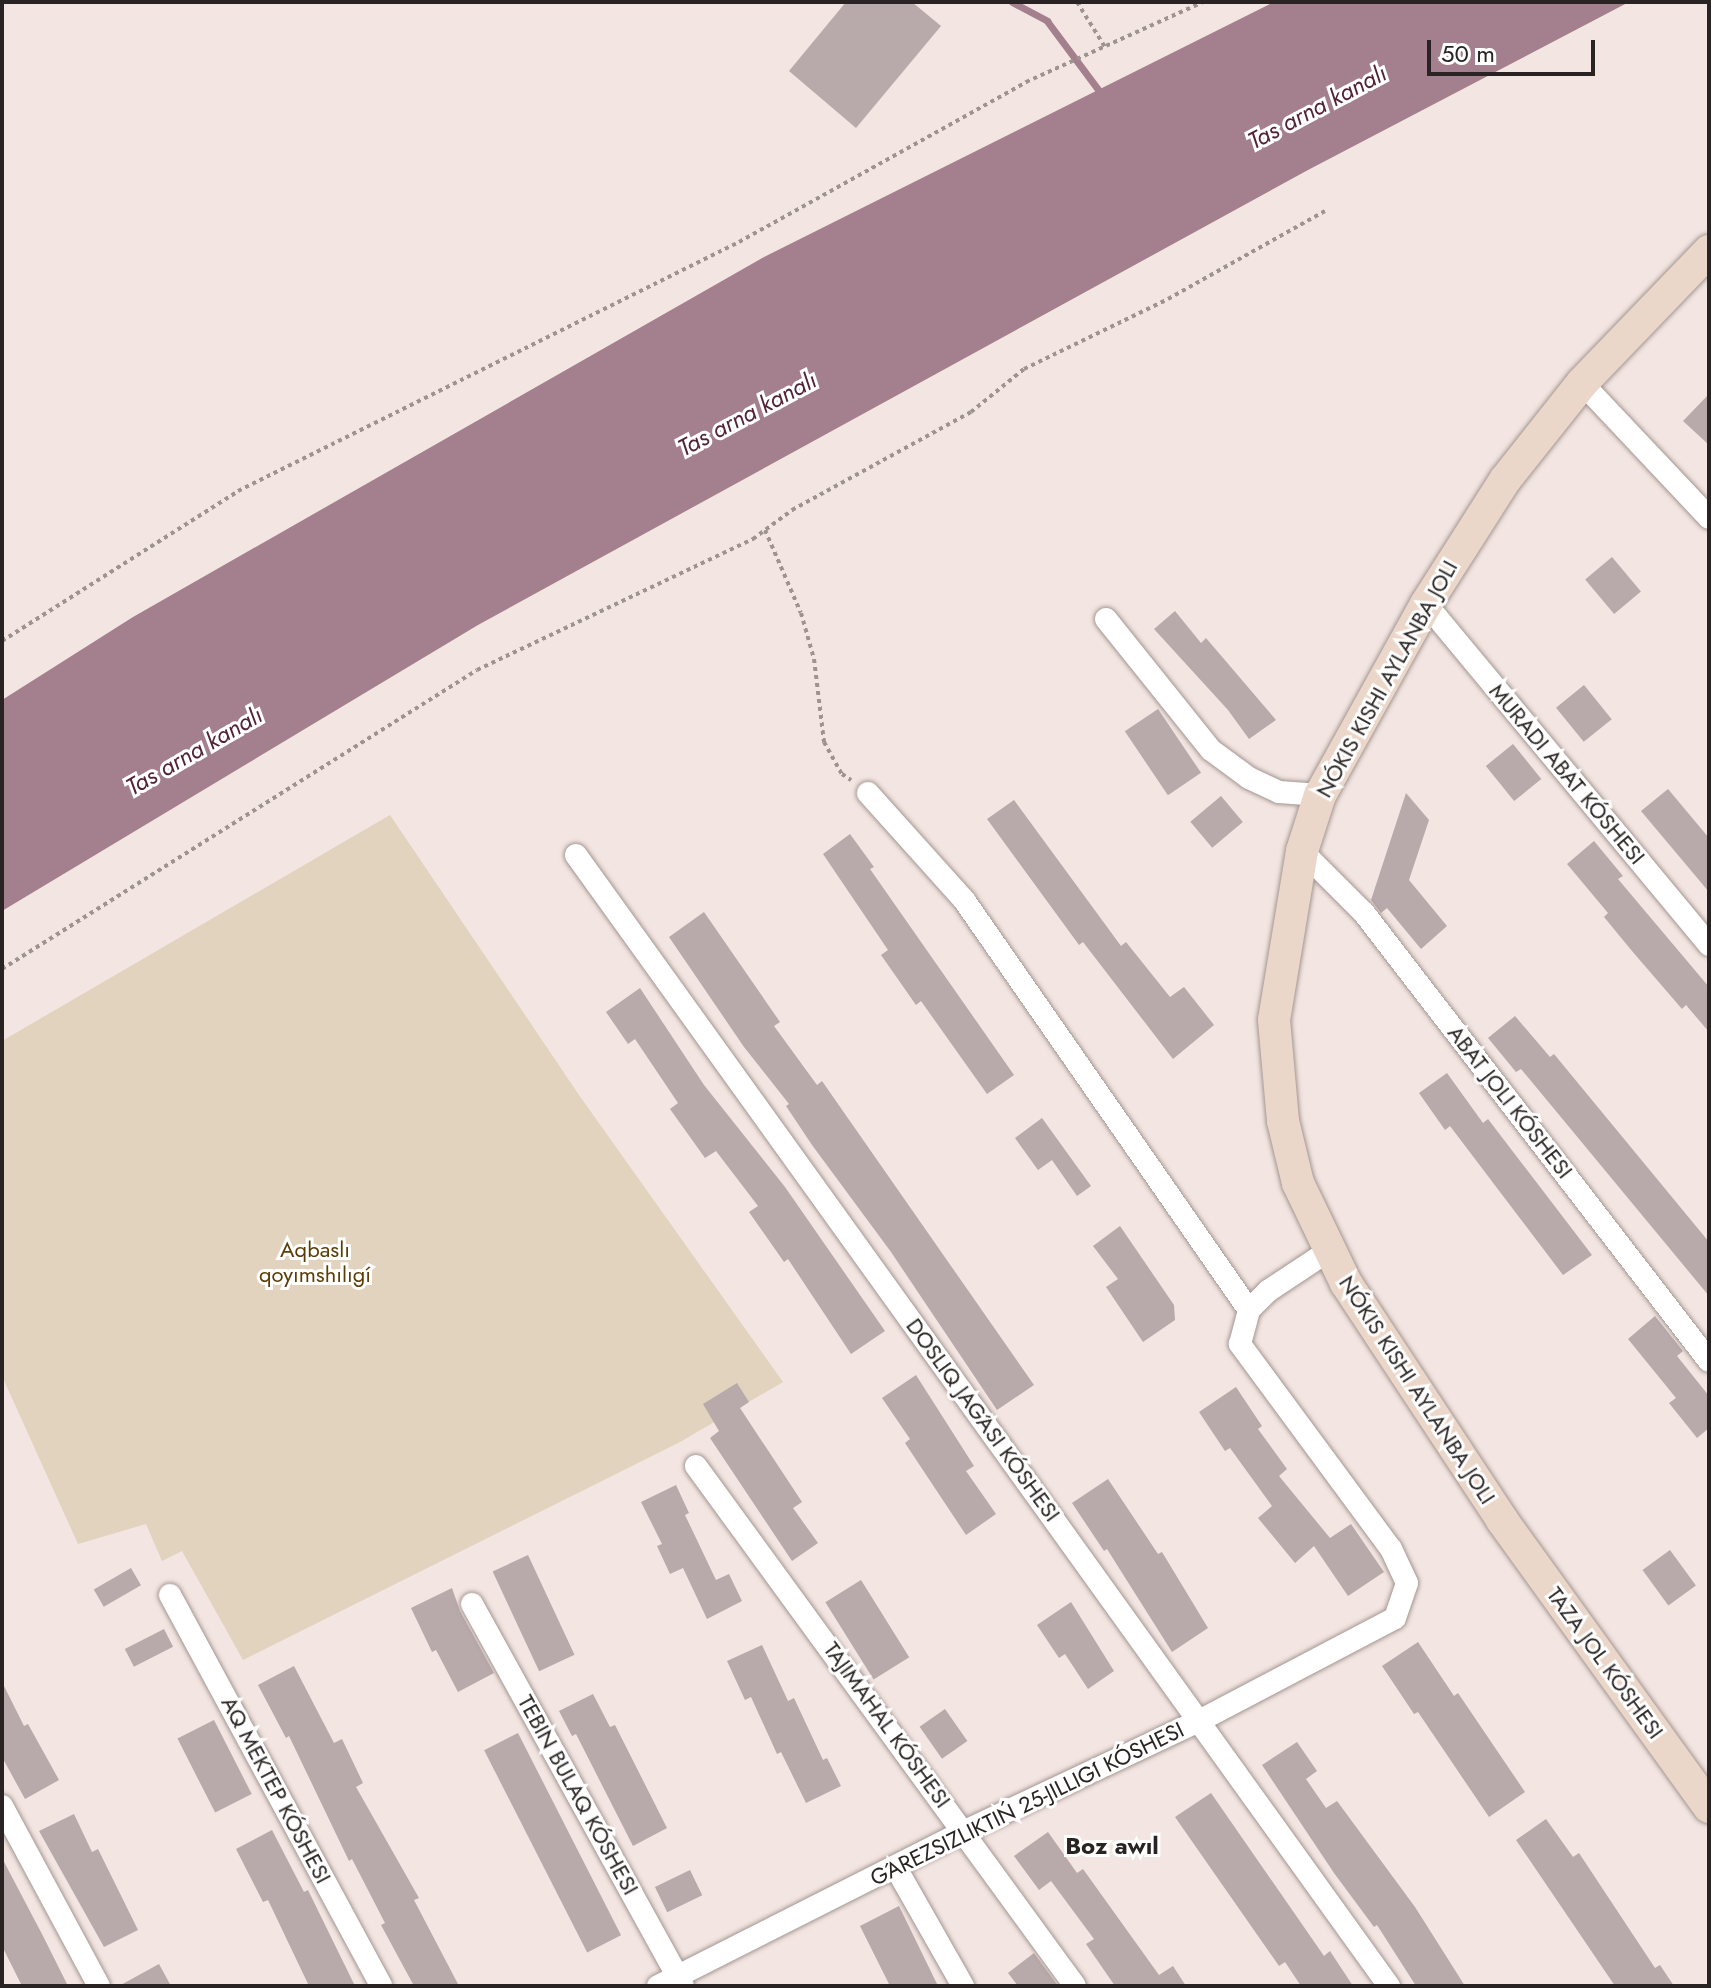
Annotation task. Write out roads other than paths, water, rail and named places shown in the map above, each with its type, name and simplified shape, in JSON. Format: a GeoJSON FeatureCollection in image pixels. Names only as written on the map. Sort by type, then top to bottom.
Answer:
{"type":"FeatureCollection","features":[{"type":"Feature","properties":{"kind":"main road","name":"TAZA JOL KÓSHESI"},"geometry":{"type":"LineString","coordinates":[[1709,251],[1582,383],[1505,480],[1426,604],[1320,795],[1302,851],[1274,1020],[1283,1121],[1298,1183],[1346,1283],[1502,1520],[1709,1807]]}},
{"type":"Feature","properties":{"kind":"street"},"geometry":{"type":"LineString","coordinates":[[1582,383],[1709,518]]}},
{"type":"Feature","properties":{"kind":"street"},"geometry":{"type":"LineString","coordinates":[[1426,604],[1709,945]]}},
{"type":"Feature","properties":{"kind":"street"},"geometry":{"type":"LineString","coordinates":[[1106,619],[1211,750],[1249,778],[1279,792],[1320,795]]}},
{"type":"Feature","properties":{"kind":"street"},"geometry":{"type":"LineString","coordinates":[[868,793],[964,900],[1249,1310]]}},
{"type":"Feature","properties":{"kind":"street"},"geometry":{"type":"LineString","coordinates":[[1302,851],[1364,913],[1709,1361]]}},
{"type":"Feature","properties":{"kind":"street"},"geometry":{"type":"LineString","coordinates":[[576,855],[1389,1986]]}},
{"type":"Feature","properties":{"kind":"street"},"geometry":{"type":"LineString","coordinates":[[673,1982],[965,1831],[1199,1721],[1395,1618],[1407,1583],[1391,1549],[1240,1344],[1249,1310],[1268,1291],[1330,1250]]}},
{"type":"Feature","properties":{"kind":"street","name":"TAJIMAHAL KÓSHESI"},"geometry":{"type":"LineString","coordinates":[[696,1466],[965,1831],[1075,1986]]}},
{"type":"Feature","properties":{"kind":"street","name":"AQ MEKTEP KÓSHESI"},"geometry":{"type":"LineString","coordinates":[[170,1595],[381,1986]]}},
{"type":"Feature","properties":{"kind":"street","name":"TEBIN BULAQ KÓSHESI"},"geometry":{"type":"LineString","coordinates":[[472,1604],[673,1982]]}},
{"type":"Feature","properties":{"kind":"street"},"geometry":{"type":"LineString","coordinates":[[2,1806],[99,1986]]}},
{"type":"Feature","properties":{"kind":"street"},"geometry":{"type":"LineString","coordinates":[[896,1868],[963,1986]]}},
{"type":"Feature","properties":{"kind":"water","name":"Tas arna kanalı"},"geometry":{"type":"Polygon","coordinates":[[[1274,2],[1629,2],[1308,170],[478,625],[2,911],[2,700],[133,617],[764,257],[1274,2]]]}},
{"type":"Feature","properties":{"kind":"waterway"},"geometry":{"type":"LineString","coordinates":[[1012,2],[1047,21],[1100,92]]}},
{"type":"Feature","properties":{"kind":"district","name":"Boz awıl"},"geometry":{"type":"Point","coordinates":[1112,1846]}},
{"type":"Feature","properties":{"kind":"park label","name":"Aqbaslı qoyımshılıǵı"},"geometry":{"type":"Point","coordinates":[315,1262]}}]}
